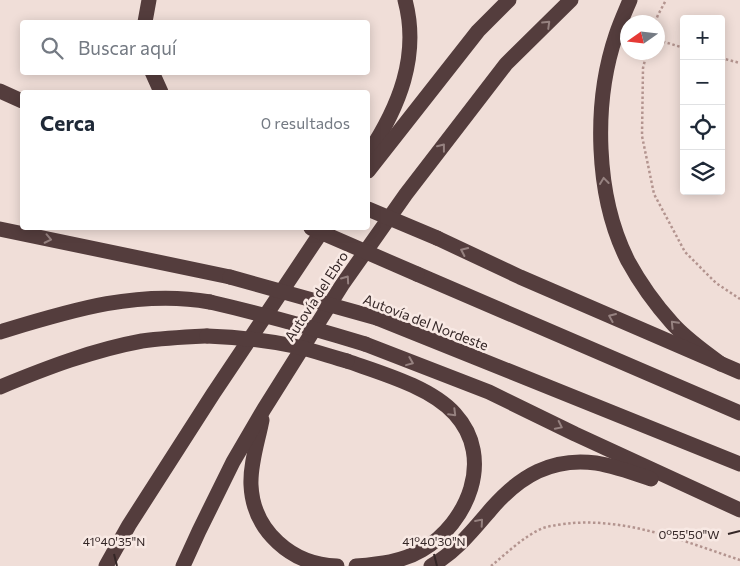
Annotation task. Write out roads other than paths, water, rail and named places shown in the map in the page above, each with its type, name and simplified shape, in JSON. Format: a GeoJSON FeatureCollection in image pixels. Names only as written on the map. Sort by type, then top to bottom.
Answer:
{"type":"FeatureCollection","features":[{"type":"Feature","properties":{"kind":"highway"},"geometry":{"type":"LineString","coordinates":[[145,20],[149,0]]}},
{"type":"Feature","properties":{"kind":"highway"},"geometry":{"type":"LineString","coordinates":[[370,151],[392,112],[407,70],[410,40],[409,18],[405,0]]}},
{"type":"Feature","properties":{"kind":"highway"},"geometry":{"type":"LineString","coordinates":[[370,168],[478,30],[509,0]]}},
{"type":"Feature","properties":{"kind":"highway","name":"Autovía del Ebro"},"geometry":{"type":"LineString","coordinates":[[183,566],[233,462],[342,285],[406,194],[506,64],[571,0]]}},
{"type":"Feature","properties":{"kind":"highway"},"geometry":{"type":"LineString","coordinates":[[630,0],[616,35],[606,72],[601,107],[600,142],[604,186],[613,223],[628,260],[648,294],[673,324],[721,364]]}},
{"type":"Feature","properties":{"kind":"highway"},"geometry":{"type":"LineString","coordinates":[[153,75],[160,90]]}},
{"type":"Feature","properties":{"kind":"highway"},"geometry":{"type":"LineString","coordinates":[[0,91],[20,100]]}},
{"type":"Feature","properties":{"kind":"highway"},"geometry":{"type":"LineString","coordinates":[[370,210],[740,372]]}},
{"type":"Feature","properties":{"kind":"highway","name":"Autovía del Nordeste"},"geometry":{"type":"LineString","coordinates":[[0,229],[230,278],[378,318],[740,464]]}},
{"type":"Feature","properties":{"kind":"highway"},"geometry":{"type":"LineString","coordinates":[[316,230],[740,413]]}},
{"type":"Feature","properties":{"kind":"highway"},"geometry":{"type":"LineString","coordinates":[[213,394],[316,230]]}},
{"type":"Feature","properties":{"kind":"highway"},"geometry":{"type":"LineString","coordinates":[[106,566],[128,524],[323,230]]}},
{"type":"Feature","properties":{"kind":"highway"},"geometry":{"type":"LineString","coordinates":[[0,332],[73,310],[116,301],[170,298],[192,299],[252,312],[365,344],[489,392],[740,510]]}},
{"type":"Feature","properties":{"kind":"highway"},"geometry":{"type":"LineString","coordinates":[[0,387],[67,361],[111,348],[163,338],[207,336],[233,337],[294,346],[347,361],[416,387],[455,413],[468,434],[472,446],[474,472],[466,502],[452,523],[436,540],[422,550],[406,558],[381,564],[356,566]]}},
{"type":"Feature","properties":{"kind":"highway"},"geometry":{"type":"LineString","coordinates":[[264,410],[251,473],[252,497],[261,521],[274,540],[295,555],[318,564],[337,566]]}},
{"type":"Feature","properties":{"kind":"highway"},"geometry":{"type":"LineString","coordinates":[[431,566],[445,558],[465,540],[512,488],[533,473],[550,466],[571,462],[597,464],[630,472],[711,498]]}}]}
